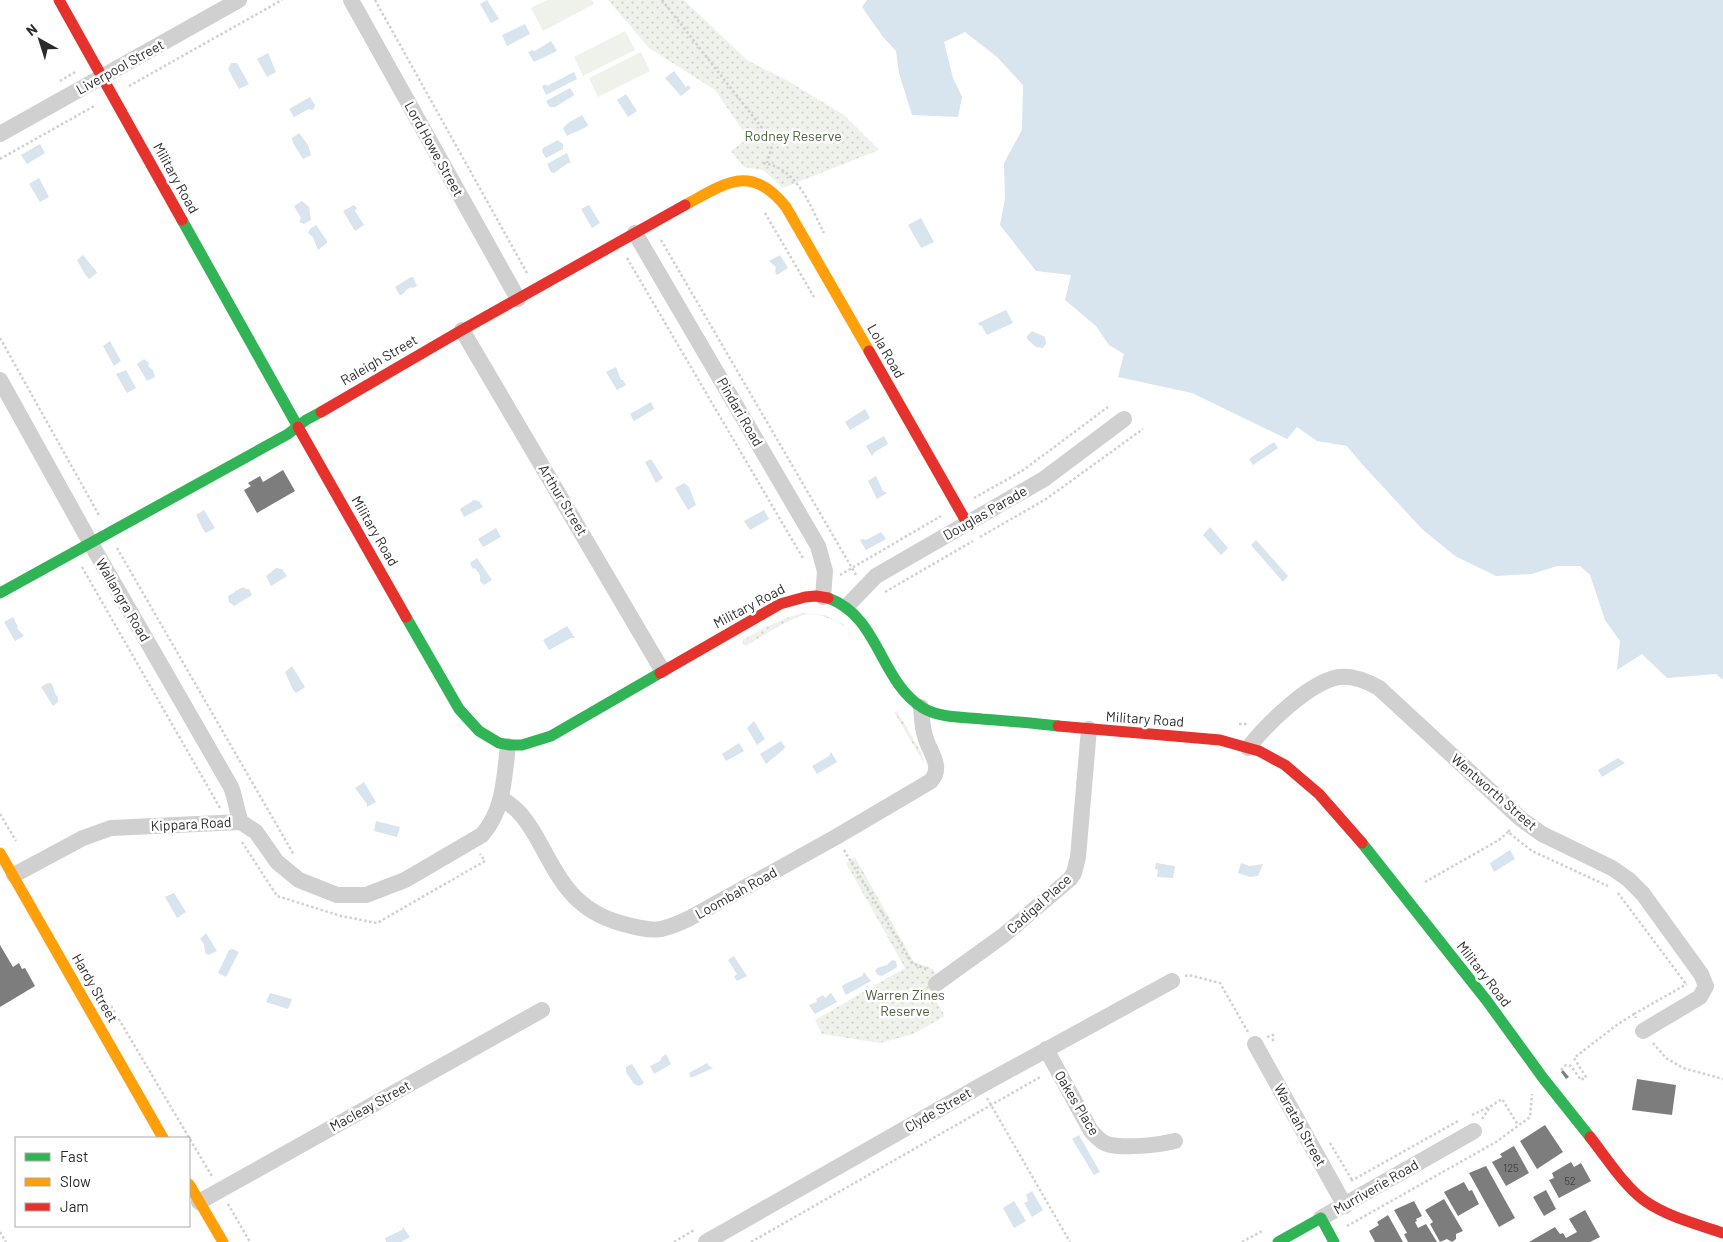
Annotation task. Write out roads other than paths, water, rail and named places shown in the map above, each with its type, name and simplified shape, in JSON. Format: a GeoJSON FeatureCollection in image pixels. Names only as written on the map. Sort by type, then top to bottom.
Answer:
{"type":"FeatureCollection","features":[{"type":"Feature","properties":{"kind":"street","name":"Military Road"},"geometry":{"type":"LineString","coordinates":[[59,0],[297,426],[459,709],[472,726],[485,736],[508,746],[534,742],[551,736],[662,670],[780,604],[797,597],[809,596],[823,597],[847,606],[864,625],[902,688],[921,708],[934,713],[1088,730],[1220,740],[1259,751],[1285,765],[1319,794],[1358,838],[1624,1180],[1644,1200],[1669,1214],[1723,1233]]}},
{"type":"Feature","properties":{"kind":"street","name":"Liverpool Street"},"geometry":{"type":"LineString","coordinates":[[0,134],[240,0]]}},
{"type":"Feature","properties":{"kind":"street","name":"Lord Howe Street"},"geometry":{"type":"LineString","coordinates":[[351,0],[518,299]]}},
{"type":"Feature","properties":{"kind":"street","name":"Raleigh Street"},"geometry":{"type":"LineString","coordinates":[[0,593],[288,434],[297,426],[462,330],[720,186],[732,181],[744,180],[762,184],[778,195]]}},
{"type":"Feature","properties":{"kind":"street","name":"Lola Road"},"geometry":{"type":"LineString","coordinates":[[778,195],[967,523]]}},
{"type":"Feature","properties":{"kind":"street","name":"Pindari Road"},"geometry":{"type":"LineString","coordinates":[[635,233],[818,546],[825,571],[823,597]]}},
{"type":"Feature","properties":{"kind":"street","name":"Arthur Street"},"geometry":{"type":"LineString","coordinates":[[462,330],[662,670]]}},
{"type":"Feature","properties":{"kind":"street","name":"Wallangra Road"},"geometry":{"type":"LineString","coordinates":[[0,380],[90,542],[231,787],[235,798],[236,811],[241,822]]}},
{"type":"Feature","properties":{"kind":"street","name":"Douglas Parade"},"geometry":{"type":"LineString","coordinates":[[847,606],[876,576],[1044,479],[1124,419]]}},
{"type":"Feature","properties":{"kind":"street","name":"Wentworth Street"},"geometry":{"type":"LineString","coordinates":[[1248,748],[1264,729],[1317,684],[1339,677],[1354,677],[1367,681],[1379,688],[1521,819],[1542,834],[1612,868],[1628,879],[1643,894],[1701,974],[1706,986],[1700,997],[1643,1031]]}},
{"type":"Feature","properties":{"kind":"street","name":"Loombah Road"},"geometry":{"type":"LineString","coordinates":[[502,799],[512,805],[525,818],[560,880],[573,897],[592,911],[612,921],[653,931],[672,927],[836,837],[924,786],[935,776],[937,769],[924,734],[921,708]]}},
{"type":"Feature","properties":{"kind":"street","name":"Cadigal Place"},"geometry":{"type":"LineString","coordinates":[[936,984],[1004,936],[1070,879],[1078,857],[1088,730]]}},
{"type":"Feature","properties":{"kind":"street","name":"Kippara Road"},"geometry":{"type":"LineString","coordinates":[[14,876],[83,838],[111,828],[241,822],[256,832],[277,862],[299,880],[337,895],[366,895],[405,880],[482,835],[490,826],[502,799],[508,746]]}},
{"type":"Feature","properties":{"kind":"street","name":"Hardy Street"},"geometry":{"type":"LineString","coordinates":[[0,853],[162,1137]]}},
{"type":"Feature","properties":{"kind":"street","name":"Clyde Street"},"geometry":{"type":"LineString","coordinates":[[706,1242],[980,1086],[1172,980]]}},
{"type":"Feature","properties":{"kind":"street","name":"Macleay Street"},"geometry":{"type":"LineString","coordinates":[[199,1202],[542,1010]]}},
{"type":"Feature","properties":{"kind":"street","name":"Waratah Street"},"geometry":{"type":"LineString","coordinates":[[1255,1044],[1345,1206]]}},
{"type":"Feature","properties":{"kind":"street","name":"Oakes Place"},"geometry":{"type":"LineString","coordinates":[[1046,1049],[1091,1131],[1101,1141],[1107,1144],[1141,1146],[1156,1146],[1175,1141]]}},
{"type":"Feature","properties":{"kind":"street","name":"Murriverie Road"},"geometry":{"type":"LineString","coordinates":[[1278,1242],[1345,1206],[1471,1124]]}},
{"type":"Feature","properties":{"kind":"street"},"geometry":{"type":"LineString","coordinates":[[190,1186],[223,1242]]}},
{"type":"Feature","properties":{"kind":"street"},"geometry":{"type":"LineString","coordinates":[[1321,1218],[1332,1239]]}},
{"type":"Feature","properties":{"kind":"park label","name":"Rodney Reserve"},"geometry":{"type":"Point","coordinates":[793,136]}},
{"type":"Feature","properties":{"kind":"park label","name":"Warren Zines Reserve"},"geometry":{"type":"Point","coordinates":[905,1004]}}]}
